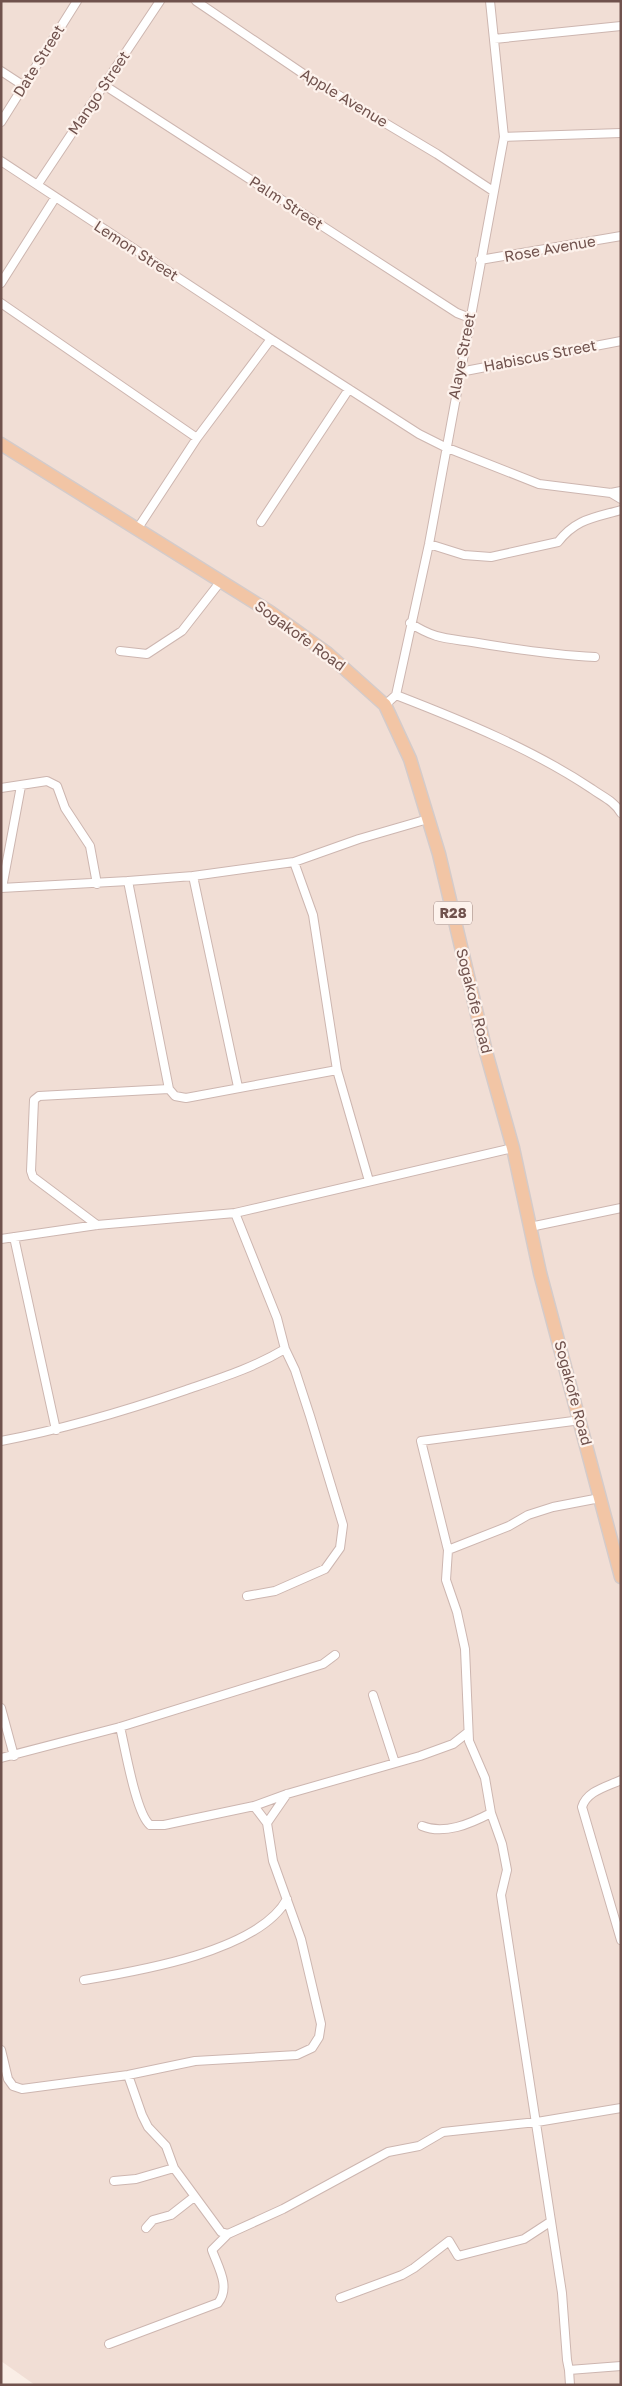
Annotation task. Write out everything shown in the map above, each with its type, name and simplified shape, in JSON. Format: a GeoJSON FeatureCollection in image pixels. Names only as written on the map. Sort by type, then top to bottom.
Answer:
{"type":"FeatureCollection","features":[{"type":"Feature","properties":{"kind":"main road","name":"Sogakofe Road"},"geometry":{"type":"LineString","coordinates":[[1,444],[270,612],[326,653],[385,705],[410,759],[428,819],[513,1148],[540,1273],[581,1420],[621,1577]]}},
{"type":"Feature","properties":{"kind":"street","name":"Date Street"},"geometry":{"type":"LineString","coordinates":[[1,122],[77,1]]}},
{"type":"Feature","properties":{"kind":"street","name":"Mango Street"},"geometry":{"type":"LineString","coordinates":[[38,184],[160,1]]}},
{"type":"Feature","properties":{"kind":"street","name":"Apple Avenue"},"geometry":{"type":"LineString","coordinates":[[196,1],[308,77],[437,154],[493,191]]}},
{"type":"Feature","properties":{"kind":"street","name":"Alaye Street"},"geometry":{"type":"LineString","coordinates":[[396,695],[429,544],[504,137],[490,1]]}},
{"type":"Feature","properties":{"kind":"street"},"geometry":{"type":"LineString","coordinates":[[494,39],[621,26]]}},
{"type":"Feature","properties":{"kind":"street"},"geometry":{"type":"LineString","coordinates":[[1,71],[24,86]]}},
{"type":"Feature","properties":{"kind":"street","name":"Palm Street"},"geometry":{"type":"LineString","coordinates":[[104,85],[457,313],[470,318]]}},
{"type":"Feature","properties":{"kind":"street"},"geometry":{"type":"LineString","coordinates":[[504,137],[621,133]]}},
{"type":"Feature","properties":{"kind":"street","name":"Lemon Street"},"geometry":{"type":"LineString","coordinates":[[1,161],[419,434],[446,447],[539,484],[611,493]]}},
{"type":"Feature","properties":{"kind":"street"},"geometry":{"type":"LineString","coordinates":[[1,284],[55,198]]}},
{"type":"Feature","properties":{"kind":"street","name":"Rose Avenue"},"geometry":{"type":"LineString","coordinates":[[480,260],[621,236]]}},
{"type":"Feature","properties":{"kind":"street"},"geometry":{"type":"LineString","coordinates":[[1,303],[197,438]]}},
{"type":"Feature","properties":{"kind":"street"},"geometry":{"type":"LineString","coordinates":[[138,528],[197,438],[271,339]]}},
{"type":"Feature","properties":{"kind":"street","name":"Habiscus Street"},"geometry":{"type":"LineString","coordinates":[[460,372],[621,341]]}},
{"type":"Feature","properties":{"kind":"street"},"geometry":{"type":"LineString","coordinates":[[261,522],[349,389]]}},
{"type":"Feature","properties":{"kind":"street"},"geometry":{"type":"LineString","coordinates":[[611,493],[621,491]]}},
{"type":"Feature","properties":{"kind":"street"},"geometry":{"type":"LineString","coordinates":[[611,493],[621,499]]}},
{"type":"Feature","properties":{"kind":"street"},"geometry":{"type":"LineString","coordinates":[[429,544],[464,556],[491,558],[558,542],[569,528],[585,520],[621,510]]}},
{"type":"Feature","properties":{"kind":"street"},"geometry":{"type":"LineString","coordinates":[[120,651],[147,654],[182,631],[221,582]]}},
{"type":"Feature","properties":{"kind":"street"},"geometry":{"type":"LineString","coordinates":[[410,624],[444,640],[505,649],[595,657]]}},
{"type":"Feature","properties":{"kind":"street"},"geometry":{"type":"LineString","coordinates":[[385,705],[396,695],[505,741],[566,772],[618,804],[621,813]]}},
{"type":"Feature","properties":{"kind":"street"},"geometry":{"type":"LineString","coordinates":[[1,788],[47,781],[57,786],[65,808],[90,846],[97,884]]}},
{"type":"Feature","properties":{"kind":"street"},"geometry":{"type":"LineString","coordinates":[[21,786],[2,888],[97,884],[193,876],[294,862],[359,839],[428,819]]}},
{"type":"Feature","properties":{"kind":"street"},"geometry":{"type":"LineString","coordinates":[[294,862],[313,916],[338,1070],[369,1181]]}},
{"type":"Feature","properties":{"kind":"street"},"geometry":{"type":"LineString","coordinates":[[193,876],[238,1087]]}},
{"type":"Feature","properties":{"kind":"street"},"geometry":{"type":"LineString","coordinates":[[128,881],[169,1089],[174,1096],[186,1098],[338,1070]]}},
{"type":"Feature","properties":{"kind":"street"},"geometry":{"type":"LineString","coordinates":[[97,1225],[33,1177],[31,1171],[34,1100],[39,1096],[169,1089]]}},
{"type":"Feature","properties":{"kind":"street"},"geometry":{"type":"LineString","coordinates":[[1,1239],[97,1225],[235,1213],[513,1148]]}},
{"type":"Feature","properties":{"kind":"street"},"geometry":{"type":"LineString","coordinates":[[530,1227],[621,1208]]}},
{"type":"Feature","properties":{"kind":"street"},"geometry":{"type":"LineString","coordinates":[[235,1213],[277,1318],[285,1349],[324,1459],[343,1525],[340,1548],[325,1568],[275,1591],[247,1596]]}},
{"type":"Feature","properties":{"kind":"street"},"geometry":{"type":"LineString","coordinates":[[14,1237],[56,1430]]}},
{"type":"Feature","properties":{"kind":"street"},"geometry":{"type":"LineString","coordinates":[[1,1441],[56,1430],[146,1404],[259,1365],[285,1349]]}},
{"type":"Feature","properties":{"kind":"street"},"geometry":{"type":"LineString","coordinates":[[570,2385],[564,2343],[562,2293],[501,1895],[507,1870],[502,1844],[491,1813],[485,1778],[467,1733],[465,1649],[457,1612],[446,1580],[448,1550],[421,1441],[581,1420]]}},
{"type":"Feature","properties":{"kind":"street"},"geometry":{"type":"LineString","coordinates":[[448,1550],[509,1526],[528,1515],[553,1507],[600,1498]]}},
{"type":"Feature","properties":{"kind":"street"},"geometry":{"type":"LineString","coordinates":[[1,1758],[120,1726],[323,1664],[335,1654]]}},
{"type":"Feature","properties":{"kind":"street"},"geometry":{"type":"LineString","coordinates":[[373,1695],[395,1763]]}},
{"type":"Feature","properties":{"kind":"street"},"geometry":{"type":"LineString","coordinates":[[1,1708],[14,1756]]}},
{"type":"Feature","properties":{"kind":"street"},"geometry":{"type":"LineString","coordinates":[[120,1726],[136,1793],[145,1821],[150,1825],[164,1825],[254,1806],[287,1794],[453,1744],[467,1733]]}},
{"type":"Feature","properties":{"kind":"street"},"geometry":{"type":"LineString","coordinates":[[621,1780],[591,1794],[584,1799],[582,1807],[621,1940]]}},
{"type":"Feature","properties":{"kind":"street"},"geometry":{"type":"LineString","coordinates":[[267,1822],[287,1794]]}},
{"type":"Feature","properties":{"kind":"street"},"geometry":{"type":"LineString","coordinates":[[1,2050],[8,2079],[13,2086],[22,2089],[128,2075],[195,2061],[297,2055],[312,2048],[319,2037],[321,2024],[309,1967],[273,1861],[267,1822],[254,1806]]}},
{"type":"Feature","properties":{"kind":"street"},"geometry":{"type":"LineString","coordinates":[[422,1826],[434,1831],[474,1822],[491,1813]]}},
{"type":"Feature","properties":{"kind":"street"},"geometry":{"type":"LineString","coordinates":[[84,1980],[150,1969],[219,1947],[275,1917],[287,1899]]}},
{"type":"Feature","properties":{"kind":"street"},"geometry":{"type":"LineString","coordinates":[[128,2075],[148,2128],[166,2146],[174,2168],[194,2197],[221,2232],[228,2234]]}},
{"type":"Feature","properties":{"kind":"street"},"geometry":{"type":"LineString","coordinates":[[109,2344],[218,2303],[223,2296],[225,2287],[212,2250],[228,2234],[282,2209],[388,2152],[419,2146],[443,2132],[537,2122],[621,2108]]}},
{"type":"Feature","properties":{"kind":"street"},"geometry":{"type":"LineString","coordinates":[[114,2181],[136,2178],[174,2168]]}},
{"type":"Feature","properties":{"kind":"street"},"geometry":{"type":"LineString","coordinates":[[146,2228],[153,2220],[171,2215],[194,2197]]}},
{"type":"Feature","properties":{"kind":"street"},"geometry":{"type":"LineString","coordinates":[[340,2298],[402,2275],[449,2241],[458,2256],[524,2239],[550,2222]]}},
{"type":"Feature","properties":{"kind":"street"},"geometry":{"type":"LineString","coordinates":[[569,2370],[621,2366]]}},
{"type":"Feature","properties":{"kind":"shaded area"},"geometry":{"type":"Polygon","coordinates":[[[1,1],[621,1],[621,2385],[35,2385],[1,2361],[1,1]]]}}]}
